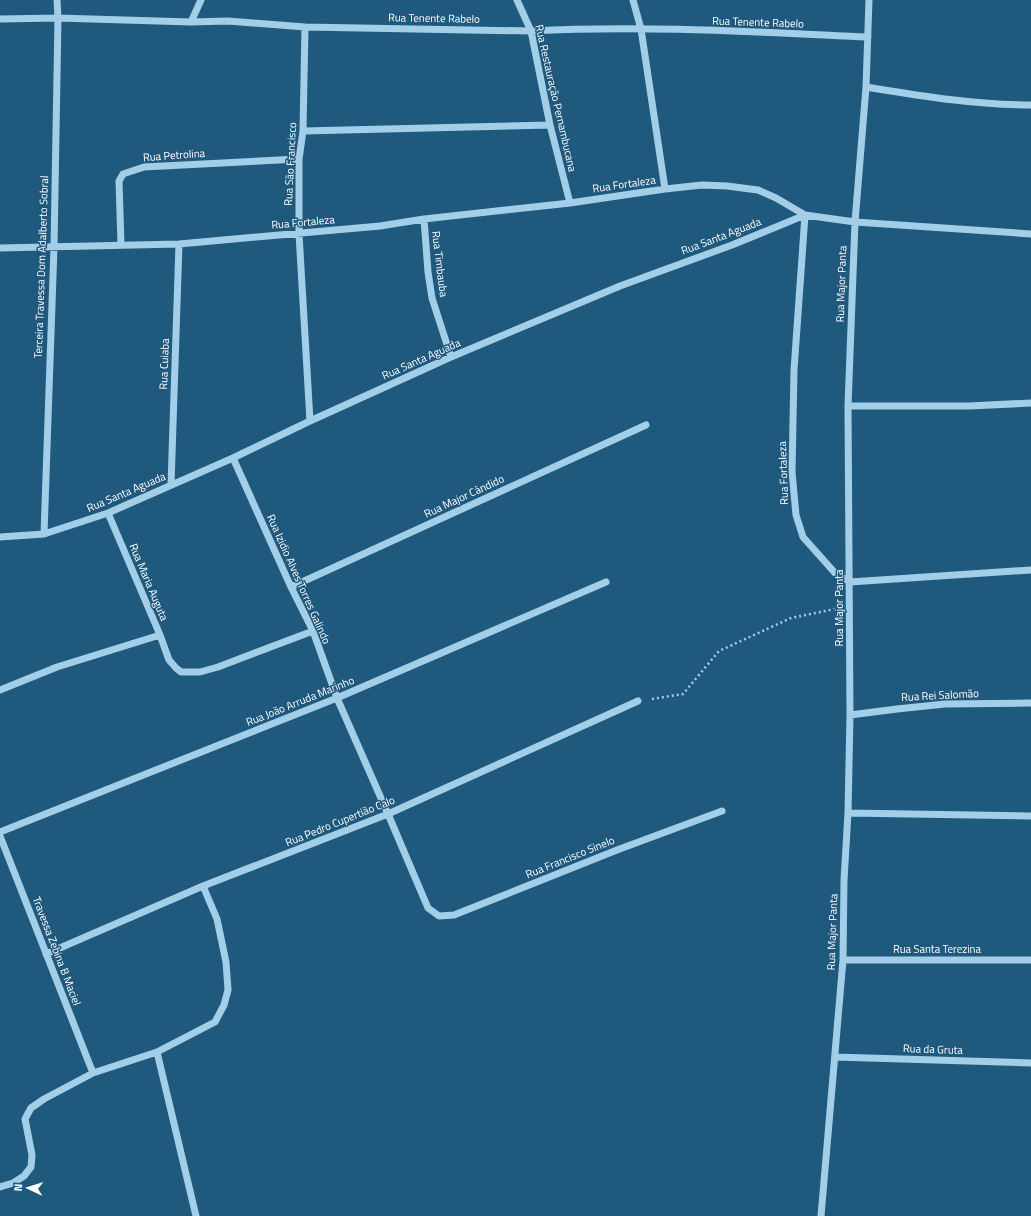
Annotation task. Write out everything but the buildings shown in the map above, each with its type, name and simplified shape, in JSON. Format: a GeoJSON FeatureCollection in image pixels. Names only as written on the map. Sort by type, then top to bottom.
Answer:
{"type":"FeatureCollection","features":[{"type":"Feature","properties":{"kind":"street","name":"Terceira Travessa Dom Adalberto Sobral"},"geometry":{"type":"LineString","coordinates":[[44,534],[54,247],[58,18],[57,0]]}},
{"type":"Feature","properties":{"kind":"street"},"geometry":{"type":"LineString","coordinates":[[191,22],[201,0]]}},
{"type":"Feature","properties":{"kind":"street","name":"Rua Restauração Pernambucana"},"geometry":{"type":"LineString","coordinates":[[518,0],[531,31],[550,125],[570,203]]}},
{"type":"Feature","properties":{"kind":"street"},"geometry":{"type":"LineString","coordinates":[[633,0],[641,29],[665,189]]}},
{"type":"Feature","properties":{"kind":"street","name":"Rua Major Panta"},"geometry":{"type":"LineString","coordinates":[[821,1216],[843,960],[844,880],[848,813],[850,715],[848,406],[854,222],[866,87],[869,0]]}},
{"type":"Feature","properties":{"kind":"street","name":"Rua Tenente Rabelo"},"geometry":{"type":"LineString","coordinates":[[0,19],[58,18],[228,22],[306,27],[531,31],[566,29],[641,29],[868,37]]}},
{"type":"Feature","properties":{"kind":"street","name":"Rua São Francisco"},"geometry":{"type":"LineString","coordinates":[[306,27],[303,131],[299,159],[298,234],[310,421]]}},
{"type":"Feature","properties":{"kind":"street"},"geometry":{"type":"LineString","coordinates":[[866,87],[933,98],[1002,105],[1031,105]]}},
{"type":"Feature","properties":{"kind":"street"},"geometry":{"type":"LineString","coordinates":[[303,131],[550,125]]}},
{"type":"Feature","properties":{"kind":"street","name":"Rua Petrolina"},"geometry":{"type":"LineString","coordinates":[[121,245],[120,181],[123,174],[144,167],[299,159]]}},
{"type":"Feature","properties":{"kind":"street","name":"Rua Fortaleza"},"geometry":{"type":"LineString","coordinates":[[0,248],[179,244],[380,226],[424,219],[570,203],[702,185],[727,186],[758,190],[776,198],[805,215],[794,370],[792,472],[796,515],[803,538],[835,574],[850,582]]}},
{"type":"Feature","properties":{"kind":"street"},"geometry":{"type":"LineString","coordinates":[[805,215],[854,222],[1031,234]]}},
{"type":"Feature","properties":{"kind":"street","name":"Rua Santa Aguada"},"geometry":{"type":"LineString","coordinates":[[0,537],[44,534],[108,513],[232,458],[451,356],[620,286],[732,245],[805,215]]}},
{"type":"Feature","properties":{"kind":"street","name":"Rua Timbauba"},"geometry":{"type":"LineString","coordinates":[[424,219],[428,272],[432,298],[451,356]]}},
{"type":"Feature","properties":{"kind":"street","name":"Rua Cuiaba"},"geometry":{"type":"LineString","coordinates":[[171,485],[179,244]]}},
{"type":"Feature","properties":{"kind":"street"},"geometry":{"type":"LineString","coordinates":[[848,406],[969,406],[1031,403]]}},
{"type":"Feature","properties":{"kind":"street","name":"Rua Major Cândido"},"geometry":{"type":"LineString","coordinates":[[291,587],[646,425]]}},
{"type":"Feature","properties":{"kind":"street","name":"Rua Izidio Alves Torres Galindo"},"geometry":{"type":"LineString","coordinates":[[232,458],[312,630],[337,698],[428,908]]}},
{"type":"Feature","properties":{"kind":"street","name":"Rua Maria Auguta"},"geometry":{"type":"LineString","coordinates":[[108,513],[160,635],[169,660],[181,672],[200,672],[218,667],[312,630]]}},
{"type":"Feature","properties":{"kind":"street"},"geometry":{"type":"LineString","coordinates":[[850,582],[1031,570]]}},
{"type":"Feature","properties":{"kind":"street","name":"Rua João Arruda Marinho"},"geometry":{"type":"LineString","coordinates":[[0,832],[337,698],[606,582]]}},
{"type":"Feature","properties":{"kind":"street"},"geometry":{"type":"LineString","coordinates":[[0,690],[57,667],[160,635]]}},
{"type":"Feature","properties":{"kind":"street","name":"Rua Pedro Cupertião Calo"},"geometry":{"type":"LineString","coordinates":[[46,954],[203,886],[388,814],[638,701]]}},
{"type":"Feature","properties":{"kind":"street","name":"Rua Rei Salomão"},"geometry":{"type":"LineString","coordinates":[[850,715],[945,704],[1031,703]]}},
{"type":"Feature","properties":{"kind":"street","name":"Rua Francisco Sinelo"},"geometry":{"type":"LineString","coordinates":[[428,908],[439,916],[454,915],[617,850],[722,811]]}},
{"type":"Feature","properties":{"kind":"street"},"geometry":{"type":"LineString","coordinates":[[848,813],[1031,816]]}},
{"type":"Feature","properties":{"kind":"street","name":"Travessa Zebina B Maciel"},"geometry":{"type":"LineString","coordinates":[[0,836],[93,1074]]}},
{"type":"Feature","properties":{"kind":"street"},"geometry":{"type":"LineString","coordinates":[[0,1187],[13,1183],[24,1176],[31,1167],[32,1155],[25,1119],[31,1108],[44,1099],[93,1074],[157,1052],[215,1022],[224,1005],[228,990],[226,962],[217,919],[203,886]]}},
{"type":"Feature","properties":{"kind":"street","name":"Rua Santa Terezina"},"geometry":{"type":"LineString","coordinates":[[843,960],[1031,960]]}},
{"type":"Feature","properties":{"kind":"street"},"geometry":{"type":"LineString","coordinates":[[157,1052],[196,1216]]}},
{"type":"Feature","properties":{"kind":"street","name":"Rua da Gruta"},"geometry":{"type":"LineString","coordinates":[[835,1057],[1031,1062]]}},
{"type":"Feature","properties":{"kind":"path"},"geometry":{"type":"LineString","coordinates":[[638,701],[683,694],[719,651],[784,621],[850,606]]}}]}
